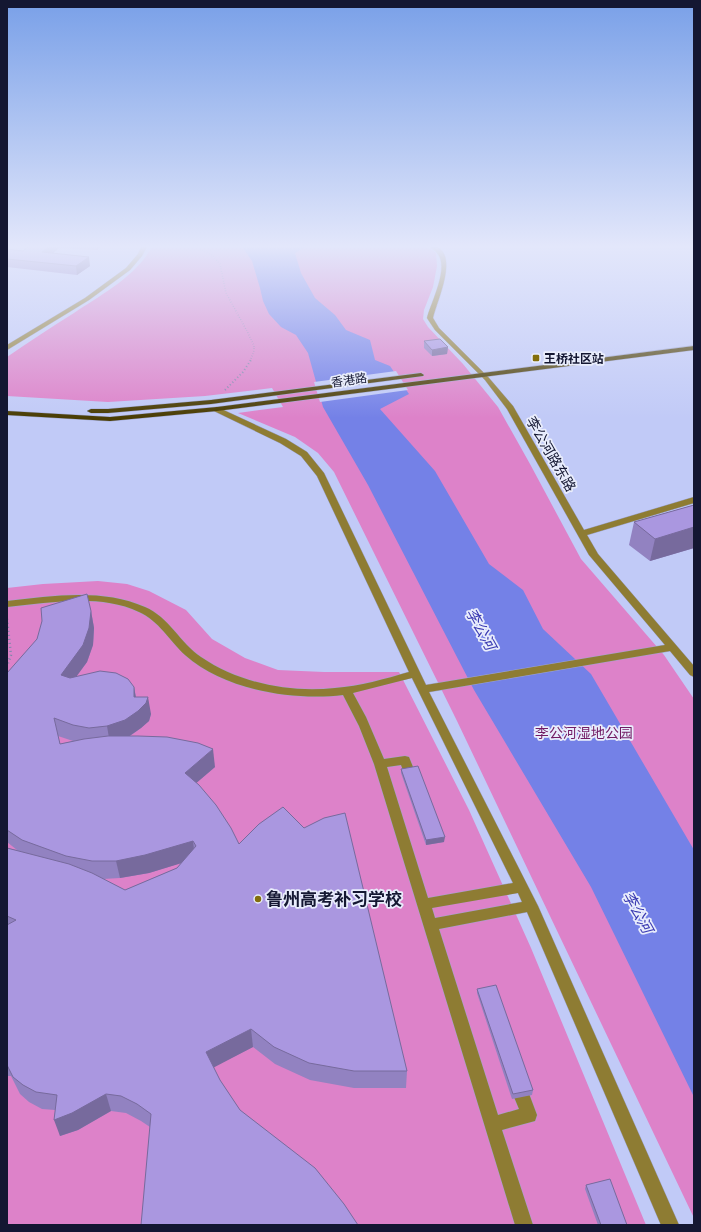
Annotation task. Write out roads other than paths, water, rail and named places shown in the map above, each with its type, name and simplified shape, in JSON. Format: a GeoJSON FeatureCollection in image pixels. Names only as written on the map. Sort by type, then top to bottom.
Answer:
{"type":"FeatureCollection","features":[{"type":"Feature","properties":{"kind":"main road","name":"香港路"},"geometry":{"type":"LineString","coordinates":[[7,413],[110,419],[214,405],[275,394],[433,377],[694,342]]}},
{"type":"Feature","properties":{"kind":"main road","name":"香港路"},"geometry":{"type":"LineString","coordinates":[[480,371],[694,348]]}},
{"type":"Feature","properties":{"kind":"main road","name":"香港路"},"geometry":{"type":"LineString","coordinates":[[7,406],[108,412],[280,402],[433,377]]}},
{"type":"Feature","properties":{"kind":"street"},"geometry":{"type":"LineString","coordinates":[[7,348],[80,302]]}},
{"type":"Feature","properties":{"kind":"street","name":"李公河路东路"},"geometry":{"type":"LineString","coordinates":[[434,302],[431,307],[430,318],[437,329],[480,371],[510,408],[594,554],[694,673]]}},
{"type":"Feature","properties":{"kind":"street"},"geometry":{"type":"LineString","coordinates":[[214,405],[283,441],[304,454],[321,475],[423,689],[531,906],[670,1225]]}},
{"type":"Feature","properties":{"kind":"street"},"geometry":{"type":"LineString","coordinates":[[582,534],[694,500]]}},
{"type":"Feature","properties":{"kind":"street"},"geometry":{"type":"LineString","coordinates":[[7,604],[78,599],[125,603],[141,608],[157,616],[169,628],[189,654],[208,667],[233,678],[264,688],[296,692],[324,693],[346,690],[416,674]]}},
{"type":"Feature","properties":{"kind":"street"},"geometry":{"type":"LineString","coordinates":[[423,689],[673,647]]}},
{"type":"Feature","properties":{"kind":"street"},"geometry":{"type":"LineString","coordinates":[[346,690],[359,710],[380,764],[524,1225]]}},
{"type":"Feature","properties":{"kind":"street"},"geometry":{"type":"LineString","coordinates":[[380,764],[405,760],[409,772]]}},
{"type":"Feature","properties":{"kind":"street"},"geometry":{"type":"LineString","coordinates":[[424,904],[522,887]]}},
{"type":"Feature","properties":{"kind":"street"},"geometry":{"type":"LineString","coordinates":[[431,925],[531,906]]}},
{"type":"Feature","properties":{"kind":"street"},"geometry":{"type":"LineString","coordinates":[[493,1124],[529,1115],[522,1097]]}},
{"type":"Feature","properties":{"kind":"water","name":"李公河"},"geometry":{"type":"Polygon","coordinates":[[[264,302],[320,302],[335,315],[346,330],[370,340],[375,360],[390,366],[409,394],[380,409],[435,471],[489,564],[523,590],[543,629],[591,674],[694,850],[694,1097],[591,887],[474,690],[368,485],[323,407],[308,353],[296,335],[281,327],[269,314],[264,302]]]}},
{"type":"Feature","properties":{"kind":"place","name":"王桥社区站"},"geometry":{"type":"Point","coordinates":[536,358]}},
{"type":"Feature","properties":{"kind":"place","name":"鲁州高考补习学校"},"geometry":{"type":"Point","coordinates":[258,899]}},
{"type":"Feature","properties":{"kind":"park label","name":"李公河湿地公园"},"geometry":{"type":"Point","coordinates":[584,733]}}]}
